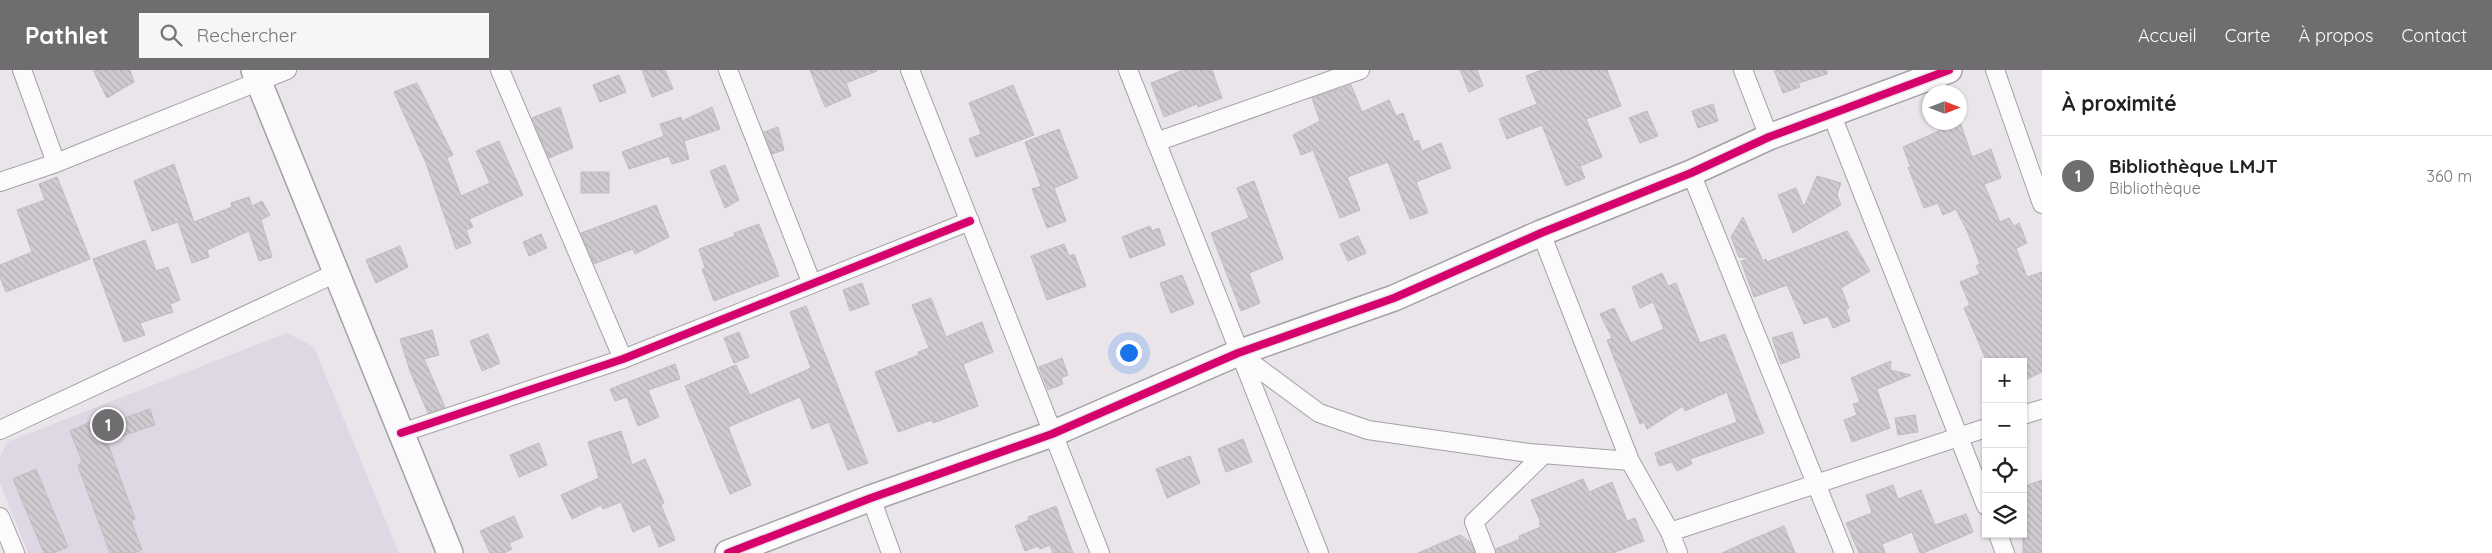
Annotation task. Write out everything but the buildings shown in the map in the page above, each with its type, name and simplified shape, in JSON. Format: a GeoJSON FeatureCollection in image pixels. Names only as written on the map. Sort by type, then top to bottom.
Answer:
{"type":"FeatureCollection","features":[{"type":"Feature","properties":{"kind":"street"},"geometry":{"type":"LineString","coordinates":[[22,70],[56,163]]}},
{"type":"Feature","properties":{"kind":"street"},"geometry":{"type":"LineString","coordinates":[[0,182],[56,163],[256,75],[287,70]]}},
{"type":"Feature","properties":{"kind":"street"},"geometry":{"type":"LineString","coordinates":[[500,70],[623,359]]}},
{"type":"Feature","properties":{"kind":"street"},"geometry":{"type":"LineString","coordinates":[[728,70],[812,284]]}},
{"type":"Feature","properties":{"kind":"street"},"geometry":{"type":"LineString","coordinates":[[910,70],[1100,553]]}},
{"type":"Feature","properties":{"kind":"street"},"geometry":{"type":"LineString","coordinates":[[1128,70],[1318,553]]}},
{"type":"Feature","properties":{"kind":"street"},"geometry":{"type":"LineString","coordinates":[[1156,142],[1360,70]]}},
{"type":"Feature","properties":{"kind":"street"},"geometry":{"type":"LineString","coordinates":[[1743,70],[1769,137]]}},
{"type":"Feature","properties":{"kind":"street"},"geometry":{"type":"LineString","coordinates":[[728,553],[871,498],[1052,434],[1238,352],[1394,298],[1541,233],[1691,173],[1769,137],[1831,112],[1949,70]]}},
{"type":"Feature","properties":{"kind":"street"},"geometry":{"type":"LineString","coordinates":[[1995,70],[2042,204]]}},
{"type":"Feature","properties":{"kind":"street"},"geometry":{"type":"LineString","coordinates":[[256,75],[450,553]]}},
{"type":"Feature","properties":{"kind":"street"},"geometry":{"type":"LineString","coordinates":[[1831,112],[1957,437],[1982,496]]}},
{"type":"Feature","properties":{"kind":"street"},"geometry":{"type":"LineString","coordinates":[[1691,173],[1844,553]]}},
{"type":"Feature","properties":{"kind":"street"},"geometry":{"type":"LineString","coordinates":[[401,433],[623,359],[970,221]]}},
{"type":"Feature","properties":{"kind":"street"},"geometry":{"type":"LineString","coordinates":[[1541,233],[1630,461],[1670,532],[1678,553]]}},
{"type":"Feature","properties":{"kind":"street"},"geometry":{"type":"LineString","coordinates":[[0,430],[336,272]]}},
{"type":"Feature","properties":{"kind":"street"},"geometry":{"type":"LineString","coordinates":[[1238,352],[1319,413],[1368,430],[1544,454],[1630,461]]}},
{"type":"Feature","properties":{"kind":"street"},"geometry":{"type":"LineString","coordinates":[[2027,414],[2042,409]]}},
{"type":"Feature","properties":{"kind":"street"},"geometry":{"type":"LineString","coordinates":[[1670,532],[1982,429]]}},
{"type":"Feature","properties":{"kind":"street"},"geometry":{"type":"LineString","coordinates":[[1486,553],[1474,522],[1544,454]]}},
{"type":"Feature","properties":{"kind":"street"},"geometry":{"type":"LineString","coordinates":[[871,498],[891,553]]}},
{"type":"Feature","properties":{"kind":"street"},"geometry":{"type":"LineString","coordinates":[[0,517],[15,553]]}},
{"type":"Feature","properties":{"kind":"street"},"geometry":{"type":"LineString","coordinates":[[1999,538],[2005,553]]}},
{"type":"Feature","properties":{"kind":"shaded area"},"geometry":{"type":"Polygon","coordinates":[[[287,333],[314,347],[399,553],[28,553],[0,483],[0,458],[7,442],[287,333]]]}},
{"type":"Feature","properties":{"kind":"cycle path"},"geometry":{"type":"LineString","coordinates":[[728,553],[871,498],[1052,434],[1238,353],[1394,298],[1541,233],[1691,173],[1769,137],[1949,70]]}},
{"type":"Feature","properties":{"kind":"cycle path"},"geometry":{"type":"LineString","coordinates":[[401,433],[623,359],[970,221]]}},
{"type":"Feature","properties":{"kind":"place","name":"Bibliothèque LMJT"},"geometry":{"type":"Point","coordinates":[108,425]}}]}
